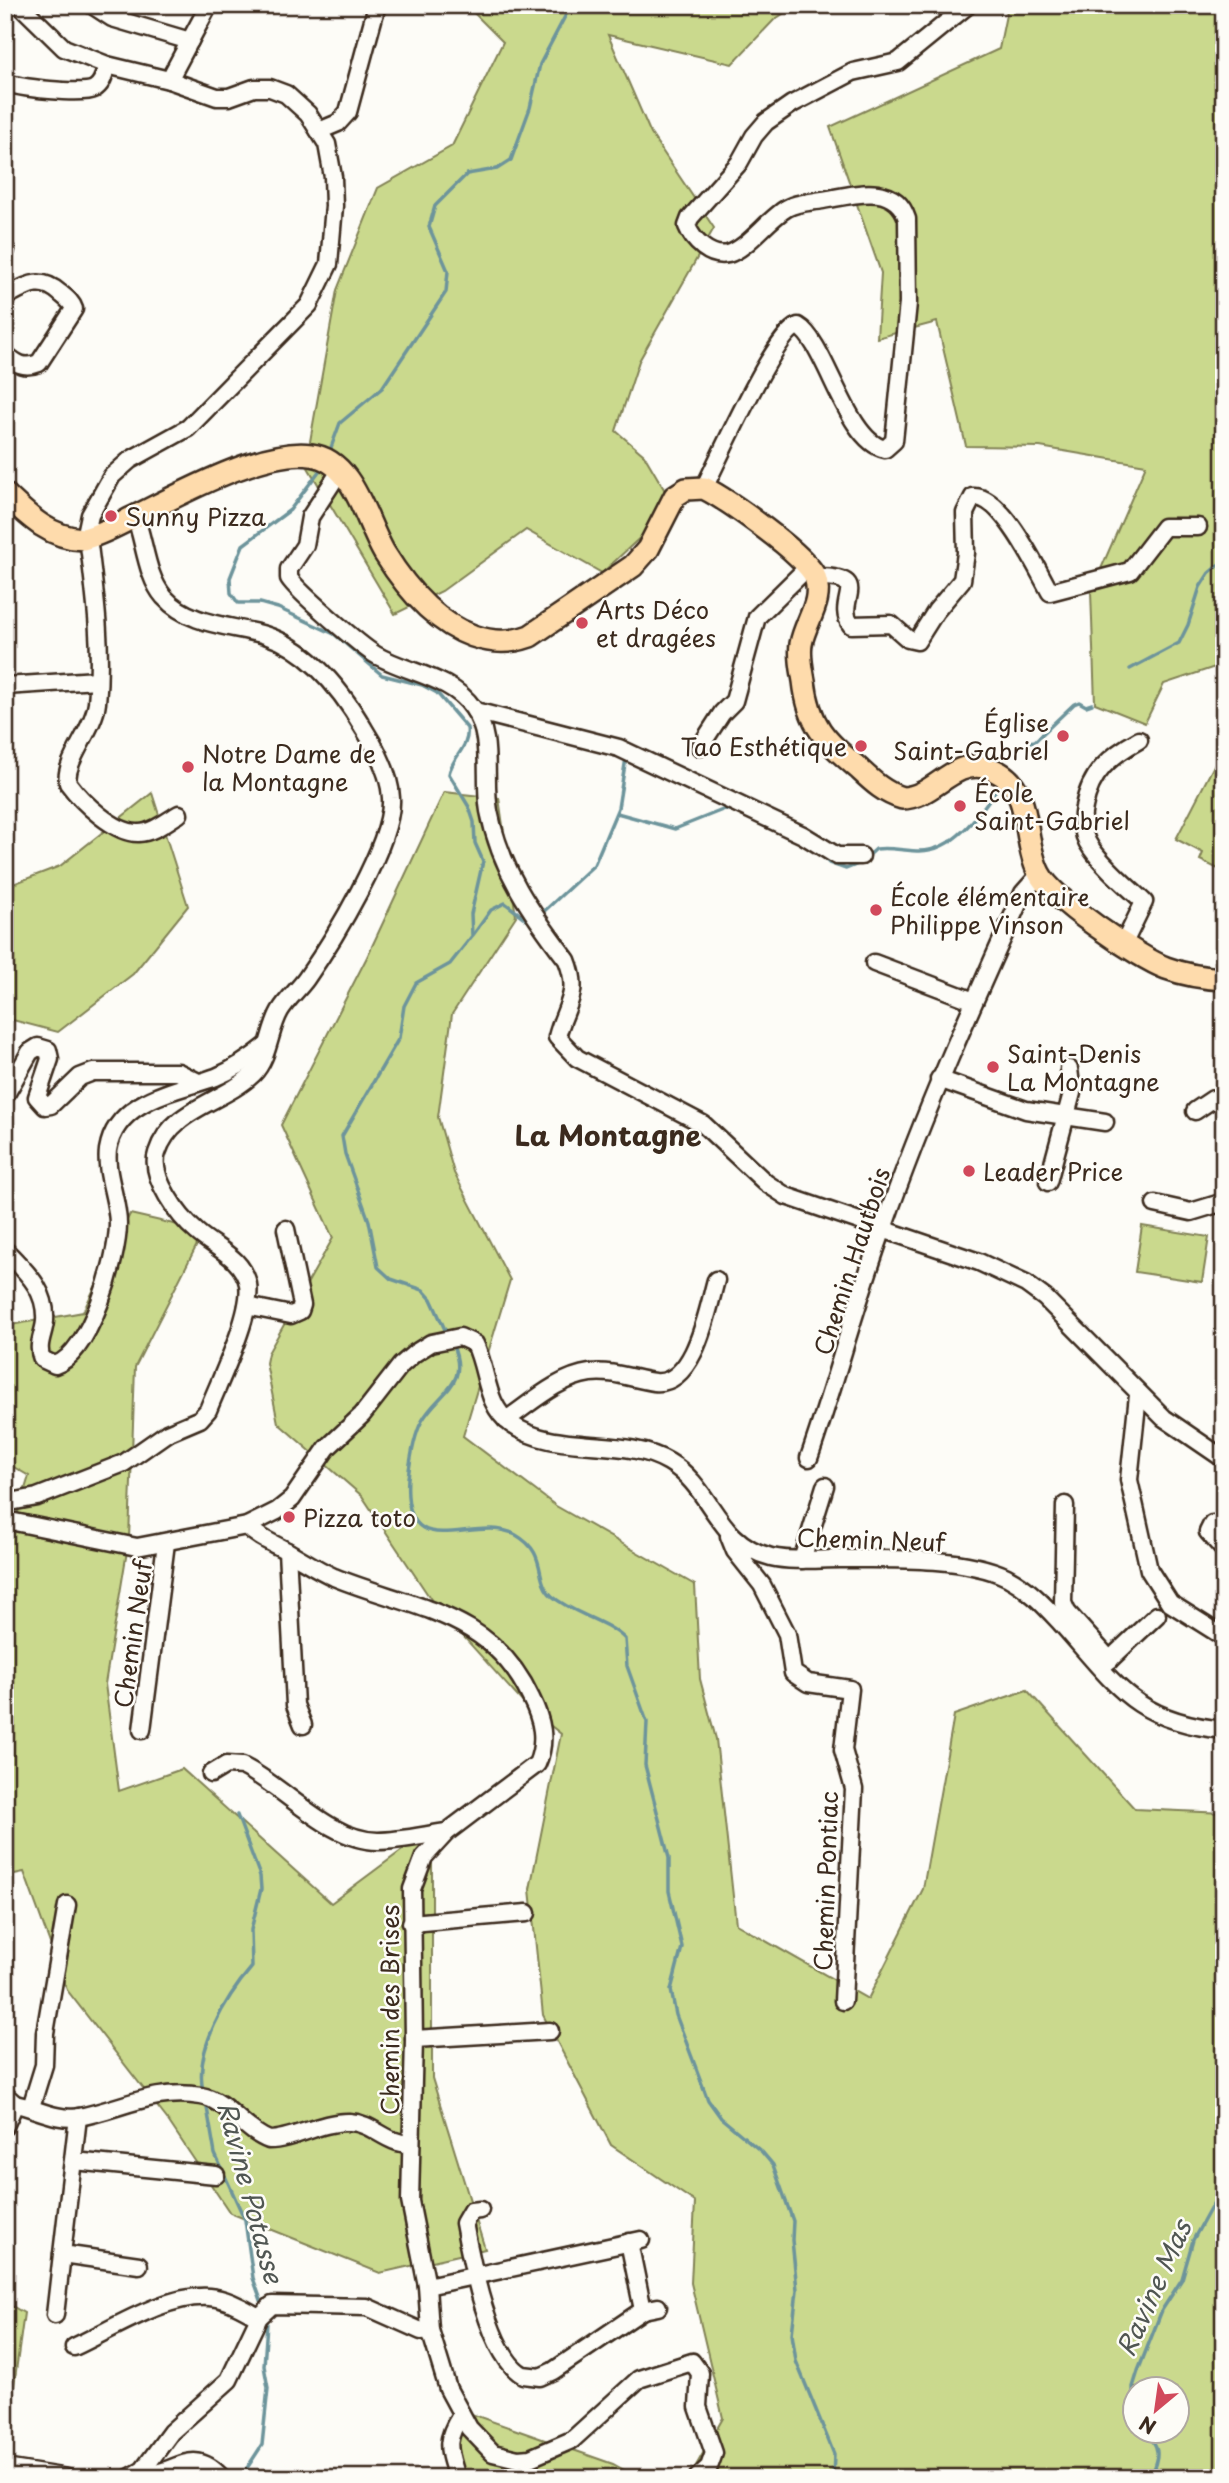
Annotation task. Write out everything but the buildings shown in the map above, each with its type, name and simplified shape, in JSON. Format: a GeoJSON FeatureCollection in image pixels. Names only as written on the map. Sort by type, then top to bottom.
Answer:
{"type":"FeatureCollection","features":[{"type":"Feature","properties":{"kind":"main road"},"geometry":{"type":"LineString","coordinates":[[5,494],[27,515],[52,533],[68,539],[88,538],[246,466],[280,456],[331,464],[351,485],[384,552],[415,595],[451,626],[498,642],[514,642],[530,636],[633,566],[648,550],[675,496],[686,489],[704,488],[799,555],[812,571],[818,592],[804,631],[801,656],[807,705],[820,732],[879,787],[902,798],[925,791],[966,766],[986,767],[1001,774],[1013,783],[1021,799],[1039,874],[1071,907],[1167,968],[1224,979]]}},
{"type":"Feature","properties":{"kind":"street"},"geometry":{"type":"LineString","coordinates":[[20,5],[64,48],[107,65],[169,80],[217,97],[270,88],[286,94],[308,114],[327,145],[334,206],[329,264],[309,305],[188,428],[130,460],[112,477],[90,515],[88,538],[99,616],[94,719],[69,765],[66,774],[68,783],[118,827],[130,832],[148,832],[179,814]]}},
{"type":"Feature","properties":{"kind":"street"},"geometry":{"type":"LineString","coordinates":[[92,5],[112,18],[190,41]]}},
{"type":"Feature","properties":{"kind":"street"},"geometry":{"type":"LineString","coordinates":[[169,80],[209,5]]}},
{"type":"Feature","properties":{"kind":"street"},"geometry":{"type":"LineString","coordinates":[[319,131],[338,123],[348,112],[377,5]]}},
{"type":"Feature","properties":{"kind":"street"},"geometry":{"type":"LineString","coordinates":[[704,488],[766,365],[787,331],[798,326],[810,334],[835,391],[872,444],[885,449],[894,441],[908,303],[907,219],[903,207],[892,198],[866,192],[790,206],[766,221],[740,247],[722,254],[706,249],[687,226],[690,218],[739,163],[754,136],[766,122],[792,104],[853,72],[898,62],[968,5]]}},
{"type":"Feature","properties":{"kind":"street"},"geometry":{"type":"LineString","coordinates":[[5,82],[18,87],[88,92],[102,82],[107,65]]}},
{"type":"Feature","properties":{"kind":"street"},"geometry":{"type":"LineString","coordinates":[[5,297],[34,282],[43,282],[72,303],[74,309],[39,363],[29,367],[18,364],[5,354]]}},
{"type":"Feature","properties":{"kind":"street"},"geometry":{"type":"LineString","coordinates":[[331,464],[310,517],[305,545],[289,569],[289,578],[369,651],[435,680],[463,698],[475,712],[484,728],[489,811],[504,860],[522,898],[567,960],[572,972],[574,993],[557,1037],[562,1045],[577,1058],[703,1124],[766,1183],[786,1196],[979,1262],[1026,1284],[1045,1298],[1138,1395],[1164,1418],[1224,1459]]}},
{"type":"Feature","properties":{"kind":"street"},"geometry":{"type":"LineString","coordinates":[[700,747],[722,713],[734,701],[757,617],[812,571],[840,577],[848,583],[850,593],[847,617],[851,625],[891,624],[908,639],[917,641],[936,611],[962,580],[966,561],[965,513],[973,497],[986,498],[995,506],[1014,530],[1050,592],[1130,571],[1164,527],[1198,527]]}},
{"type":"Feature","properties":{"kind":"street"},"geometry":{"type":"LineString","coordinates":[[5,1503],[37,1497],[124,1463],[167,1433],[200,1419],[208,1410],[247,1306],[248,1285],[237,1262],[196,1232],[178,1212],[159,1178],[156,1155],[166,1133],[186,1115],[252,1074],[261,1064],[281,1009],[305,981],[360,888],[390,820],[391,797],[378,754],[343,695],[315,665],[267,636],[212,625],[166,599],[155,583],[135,516]]}},
{"type":"Feature","properties":{"kind":"street"},"geometry":{"type":"LineString","coordinates":[[5,686],[96,680]]}},
{"type":"Feature","properties":{"kind":"street"},"geometry":{"type":"LineString","coordinates":[[475,712],[619,748],[803,835],[841,858],[861,856]]}},
{"type":"Feature","properties":{"kind":"street"},"geometry":{"type":"LineString","coordinates":[[1124,943],[1144,902],[1091,848],[1084,833],[1082,817],[1087,792],[1096,773],[1113,757],[1139,740]]}},
{"type":"Feature","properties":{"kind":"street","name":"Chemin Hautbois"},"geometry":{"type":"LineString","coordinates":[[809,1458],[841,1367],[883,1228],[939,1079],[1023,893],[1039,874]]}},
{"type":"Feature","properties":{"kind":"street"},"geometry":{"type":"LineString","coordinates":[[874,963],[974,1001]]}},
{"type":"Feature","properties":{"kind":"street"},"geometry":{"type":"LineString","coordinates":[[5,1250],[36,1283],[42,1294],[45,1321],[39,1351],[42,1359],[55,1365],[63,1362],[81,1342],[98,1307],[111,1266],[118,1226],[108,1149],[127,1112],[142,1102],[196,1081],[215,1077],[246,1062],[267,1045]]}},
{"type":"Feature","properties":{"kind":"street"},"geometry":{"type":"LineString","coordinates":[[5,1096],[30,1052],[38,1047],[48,1050],[50,1059],[37,1097],[39,1103],[45,1106],[51,1105],[80,1077],[93,1072],[178,1072],[196,1081]]}},
{"type":"Feature","properties":{"kind":"street"},"geometry":{"type":"LineString","coordinates":[[1048,1182],[1072,1093],[1069,1069]]}},
{"type":"Feature","properties":{"kind":"street"},"geometry":{"type":"LineString","coordinates":[[939,1079],[1020,1109],[1105,1122]]}},
{"type":"Feature","properties":{"kind":"street"},"geometry":{"type":"LineString","coordinates":[[1195,1111],[1213,1099],[1224,1099]]}},
{"type":"Feature","properties":{"kind":"street"},"geometry":{"type":"LineString","coordinates":[[1155,1204],[1191,1212],[1224,1202]]}},
{"type":"Feature","properties":{"kind":"street"},"geometry":{"type":"LineString","coordinates":[[247,1306],[291,1315],[300,1311],[302,1305],[286,1229]]}},
{"type":"Feature","properties":{"kind":"street"},"geometry":{"type":"LineString","coordinates":[[5,1520],[124,1545],[166,1544],[247,1526],[277,1511],[292,1499],[327,1448],[362,1415],[401,1365],[431,1343],[460,1337],[475,1345],[494,1404],[506,1419],[558,1385],[590,1373],[610,1373],[657,1382],[677,1375],[690,1359],[703,1330],[716,1280]]}},
{"type":"Feature","properties":{"kind":"street"},"geometry":{"type":"LineString","coordinates":[[1138,1395],[1129,1480],[1149,1570],[1170,1603],[1224,1637]]}},
{"type":"Feature","properties":{"kind":"street","name":"Chemin Neuf"},"geometry":{"type":"LineString","coordinates":[[506,1419],[537,1437],[649,1454],[669,1462],[685,1475],[727,1533],[740,1544],[762,1554],[802,1560],[903,1560],[950,1564],[994,1572],[1031,1592],[1106,1664],[1129,1699],[1146,1710],[1191,1727],[1224,1730]]}},
{"type":"Feature","properties":{"kind":"street"},"geometry":{"type":"LineString","coordinates":[[802,1560],[825,1486]]}},
{"type":"Feature","properties":{"kind":"street"},"geometry":{"type":"LineString","coordinates":[[1065,1505],[1063,1602],[1067,1612],[1106,1664],[1157,1615]]}},
{"type":"Feature","properties":{"kind":"street"},"geometry":{"type":"LineString","coordinates":[[1212,1524],[1208,1532],[1224,1550]]}},
{"type":"Feature","properties":{"kind":"street","name":"Chemin des Brises"},"geometry":{"type":"LineString","coordinates":[[247,1526],[258,1536],[333,1576],[468,1625],[505,1656],[525,1684],[540,1716],[544,1734],[537,1764],[447,1832],[418,1869],[412,1889],[414,2039],[410,2201],[426,2286],[430,2330],[448,2389],[461,2415],[481,2443],[505,2457],[530,2458],[572,2440],[639,2379],[692,2361],[701,2373],[698,2407],[714,2453],[709,2467],[697,2478]]}},
{"type":"Feature","properties":{"kind":"street","name":"Chemin Pontiac"},"geometry":{"type":"LineString","coordinates":[[727,1533],[735,1551],[762,1585],[786,1634],[793,1673],[808,1683],[850,1689],[843,1750],[854,1789],[844,2001]]}},
{"type":"Feature","properties":{"kind":"street","name":"Chemin Neuf"},"geometry":{"type":"LineString","coordinates":[[142,1730],[166,1544]]}},
{"type":"Feature","properties":{"kind":"street"},"geometry":{"type":"LineString","coordinates":[[287,1551],[295,1705],[303,1725]]}},
{"type":"Feature","properties":{"kind":"street"},"geometry":{"type":"LineString","coordinates":[[211,1773],[226,1765],[242,1766],[333,1827],[361,1839],[378,1841],[447,1832]]}},
{"type":"Feature","properties":{"kind":"street"},"geometry":{"type":"LineString","coordinates":[[5,2126],[17,2102],[44,2065],[46,2033],[66,1905]]}},
{"type":"Feature","properties":{"kind":"street"},"geometry":{"type":"LineString","coordinates":[[411,1923],[527,1913]]}},
{"type":"Feature","properties":{"kind":"street"},"geometry":{"type":"LineString","coordinates":[[414,2039],[550,2031]]}},
{"type":"Feature","properties":{"kind":"street"},"geometry":{"type":"LineString","coordinates":[[17,2102],[54,2115],[78,2117],[143,2097],[198,2095],[216,2102],[252,2132],[269,2140],[315,2127],[349,2122],[367,2126],[390,2141],[411,2144]]}},
{"type":"Feature","properties":{"kind":"street"},"geometry":{"type":"LineString","coordinates":[[55,2315],[78,2117]]}},
{"type":"Feature","properties":{"kind":"street"},"geometry":{"type":"LineString","coordinates":[[74,2161],[216,2175]]}},
{"type":"Feature","properties":{"kind":"street"},"geometry":{"type":"LineString","coordinates":[[426,2286],[474,2276],[635,2241],[651,2309],[553,2371],[540,2377],[523,2375],[505,2359],[474,2276],[464,2223],[471,2211],[480,2210]]}},
{"type":"Feature","properties":{"kind":"street"},"geometry":{"type":"LineString","coordinates":[[62,2254],[139,2265]]}},
{"type":"Feature","properties":{"kind":"street"},"geometry":{"type":"LineString","coordinates":[[74,2347],[182,2298],[211,2297],[232,2303],[259,2317]]}},
{"type":"Feature","properties":{"kind":"street"},"geometry":{"type":"LineString","coordinates":[[135,2475],[171,2432],[229,2380],[259,2317],[272,2305],[283,2303],[367,2307],[421,2331],[430,2330]]}},
{"type":"Feature","properties":{"kind":"street"},"geometry":{"type":"LineString","coordinates":[[457,2478],[447,2446],[449,2433],[461,2415]]}},
{"type":"Feature","properties":{"kind":"street"},"geometry":{"type":"LineString","coordinates":[[135,2475],[152,2475],[193,2461],[211,2468],[222,2478]]}},
{"type":"Feature","properties":{"kind":"street"},"geometry":{"type":"LineString","coordinates":[[5,2468],[68,2478]]}},
{"type":"Feature","properties":{"kind":"green space"},"geometry":{"type":"Polygon","coordinates":[[[466,5],[796,5],[774,20],[732,64],[608,35],[651,134],[714,228],[639,361],[616,431],[644,455],[674,506],[602,573],[526,530],[442,591],[395,614],[306,464],[337,290],[378,188],[452,146],[503,42],[466,5]]]}},
{"type":"Feature","properties":{"kind":"green space"},"geometry":{"type":"Polygon","coordinates":[[[1008,5],[1224,5],[1224,664],[1164,684],[1145,723],[1095,703],[1091,592],[1146,465],[1040,447],[966,446],[937,322],[877,338],[881,273],[830,127],[999,49],[1008,5]]]}},
{"type":"Feature","properties":{"kind":"green space"},"geometry":{"type":"Polygon","coordinates":[[[1224,746],[1224,866],[1218,869],[1200,860],[1203,853],[1176,839],[1224,746]]]}},
{"type":"Feature","properties":{"kind":"green space"},"geometry":{"type":"Polygon","coordinates":[[[444,792],[499,798],[516,916],[452,1014],[438,1117],[454,1173],[510,1280],[463,1436],[556,1506],[695,1585],[700,1679],[716,1739],[736,1924],[868,1999],[923,1889],[954,1715],[1027,1690],[1135,1809],[1224,1813],[1224,2478],[689,2478],[723,2418],[691,2283],[695,2202],[611,2145],[543,2015],[530,1889],[561,1734],[526,1706],[434,1604],[362,1496],[278,1423],[266,1363],[268,1353],[333,1238],[281,1125],[367,957],[444,792]]]}},
{"type":"Feature","properties":{"kind":"green space"},"geometry":{"type":"Polygon","coordinates":[[[152,793],[188,906],[133,974],[58,1032],[5,1018],[5,870],[8,886],[60,866],[152,793]]]}},
{"type":"Feature","properties":{"kind":"green space"},"geometry":{"type":"Polygon","coordinates":[[[130,1214],[204,1231],[135,1367],[129,1539],[105,1684],[119,1791],[182,1769],[331,1903],[432,1828],[432,2078],[485,2249],[380,2273],[230,2213],[167,2119],[67,1990],[24,1872],[5,1876],[5,1555],[29,1476],[5,1462],[5,1326],[83,1312],[130,1214]]]}},
{"type":"Feature","properties":{"kind":"green space"},"geometry":{"type":"Polygon","coordinates":[[[1142,1226],[1209,1237],[1202,1282],[1135,1272],[1142,1226]]]}},
{"type":"Feature","properties":{"kind":"green space"},"geometry":{"type":"Polygon","coordinates":[[[5,2302],[24,2313],[8,2429],[5,2430],[5,2302]]]}},
{"type":"Feature","properties":{"kind":"green space"},"geometry":{"type":"Polygon","coordinates":[[[460,2410],[613,2464],[638,2478],[442,2478],[460,2410]]]}},
{"type":"Feature","properties":{"kind":"waterway"},"geometry":{"type":"LineString","coordinates":[[329,453],[340,423],[382,388],[446,292],[448,271],[429,227],[435,206],[467,174],[497,169],[511,160],[530,108],[540,64],[571,5]]}},
{"type":"Feature","properties":{"kind":"waterway"},"geometry":{"type":"LineString","coordinates":[[323,466],[290,510],[243,545],[230,578],[231,593],[238,603],[260,603],[278,608],[334,634],[382,675],[422,685],[437,693],[467,728],[466,741],[449,774],[469,807],[474,822],[475,843],[483,861],[471,914],[472,936],[450,964],[416,983],[404,1006],[399,1038],[342,1136],[345,1154],[369,1221],[378,1267],[391,1279],[423,1290],[431,1299],[447,1334]]}},
{"type":"Feature","properties":{"kind":"waterway"},"geometry":{"type":"LineString","coordinates":[[1130,669],[1179,643],[1188,625],[1200,587],[1209,573],[1224,560]]}},
{"type":"Feature","properties":{"kind":"waterway"},"geometry":{"type":"LineString","coordinates":[[1029,742],[1035,741],[1074,704],[1092,704]]}},
{"type":"Feature","properties":{"kind":"waterway"},"geometry":{"type":"LineString","coordinates":[[540,915],[594,865],[618,808],[626,758]]}},
{"type":"Feature","properties":{"kind":"waterway"},"geometry":{"type":"LineString","coordinates":[[866,858],[876,849],[920,851],[944,845],[965,829],[998,787]]}},
{"type":"Feature","properties":{"kind":"waterway"},"geometry":{"type":"LineString","coordinates":[[617,813],[675,829],[725,809],[740,813]]}},
{"type":"Feature","properties":{"kind":"waterway"},"geometry":{"type":"LineString","coordinates":[[819,853],[829,863],[846,869],[861,863]]}},
{"type":"Feature","properties":{"kind":"waterway"},"geometry":{"type":"LineString","coordinates":[[473,935],[491,910],[505,903],[527,920]]}},
{"type":"Feature","properties":{"kind":"waterway"},"geometry":{"type":"LineString","coordinates":[[452,1344],[458,1369],[450,1387],[429,1411],[417,1434],[408,1478],[409,1506],[416,1522],[428,1530],[499,1530],[516,1535],[533,1550],[543,1582],[552,1596],[625,1639],[627,1666],[647,1722],[645,1765],[669,1858],[669,1891],[682,1947],[671,1990],[676,2015],[708,2100],[721,2118],[762,2152],[773,2165],[793,2221],[797,2290],[792,2334],[796,2361],[834,2454],[833,2478]]}},
{"type":"Feature","properties":{"kind":"waterway","name":"Ravine Potasse"},"geometry":{"type":"LineString","coordinates":[[203,2091],[203,2059],[214,2025],[232,1993],[252,1967],[251,1930],[261,1889],[260,1876],[237,1815]]}},
{"type":"Feature","properties":{"kind":"waterway","name":"Ravine Potasse"},"geometry":{"type":"LineString","coordinates":[[206,2102],[215,2154],[245,2220],[253,2278],[262,2303]]}},
{"type":"Feature","properties":{"kind":"waterway","name":"Ravine Mas"},"geometry":{"type":"LineString","coordinates":[[1137,2374],[1162,2310],[1182,2279],[1193,2240],[1224,2184]]}},
{"type":"Feature","properties":{"kind":"waterway","name":"Ravine Potasse"},"geometry":{"type":"LineString","coordinates":[[246,2478],[247,2468],[262,2445],[268,2388],[264,2366],[267,2323]]}},
{"type":"Feature","properties":{"kind":"waterway","name":"Ravine Mas"},"geometry":{"type":"LineString","coordinates":[[1150,2478],[1157,2452],[1155,2444]]}},
{"type":"Feature","properties":{"kind":"place","name":"Sunny Pizza"},"geometry":{"type":"Point","coordinates":[111,516]}},
{"type":"Feature","properties":{"kind":"place","name":"Arts Déco et dragées"},"geometry":{"type":"Point","coordinates":[582,623]}},
{"type":"Feature","properties":{"kind":"place","name":"Église Saint-Gabriel"},"geometry":{"type":"Point","coordinates":[1063,736]}},
{"type":"Feature","properties":{"kind":"place","name":"Tao Esthétique"},"geometry":{"type":"Point","coordinates":[861,746]}},
{"type":"Feature","properties":{"kind":"place","name":"Notre Dame de la Montagne"},"geometry":{"type":"Point","coordinates":[188,767]}},
{"type":"Feature","properties":{"kind":"place","name":"École Saint-Gabriel"},"geometry":{"type":"Point","coordinates":[960,806]}},
{"type":"Feature","properties":{"kind":"place","name":"École élémentaire Philippe Vinson"},"geometry":{"type":"Point","coordinates":[876,910]}},
{"type":"Feature","properties":{"kind":"place","name":"Saint-Denis La Montagne"},"geometry":{"type":"Point","coordinates":[993,1067]}},
{"type":"Feature","properties":{"kind":"place","name":"Leader Price"},"geometry":{"type":"Point","coordinates":[969,1171]}},
{"type":"Feature","properties":{"kind":"place","name":"Pizza toto"},"geometry":{"type":"Point","coordinates":[289,1517]}},
{"type":"Feature","properties":{"kind":"district","name":"La Montagne"},"geometry":{"type":"Point","coordinates":[608,1134]}}]}
